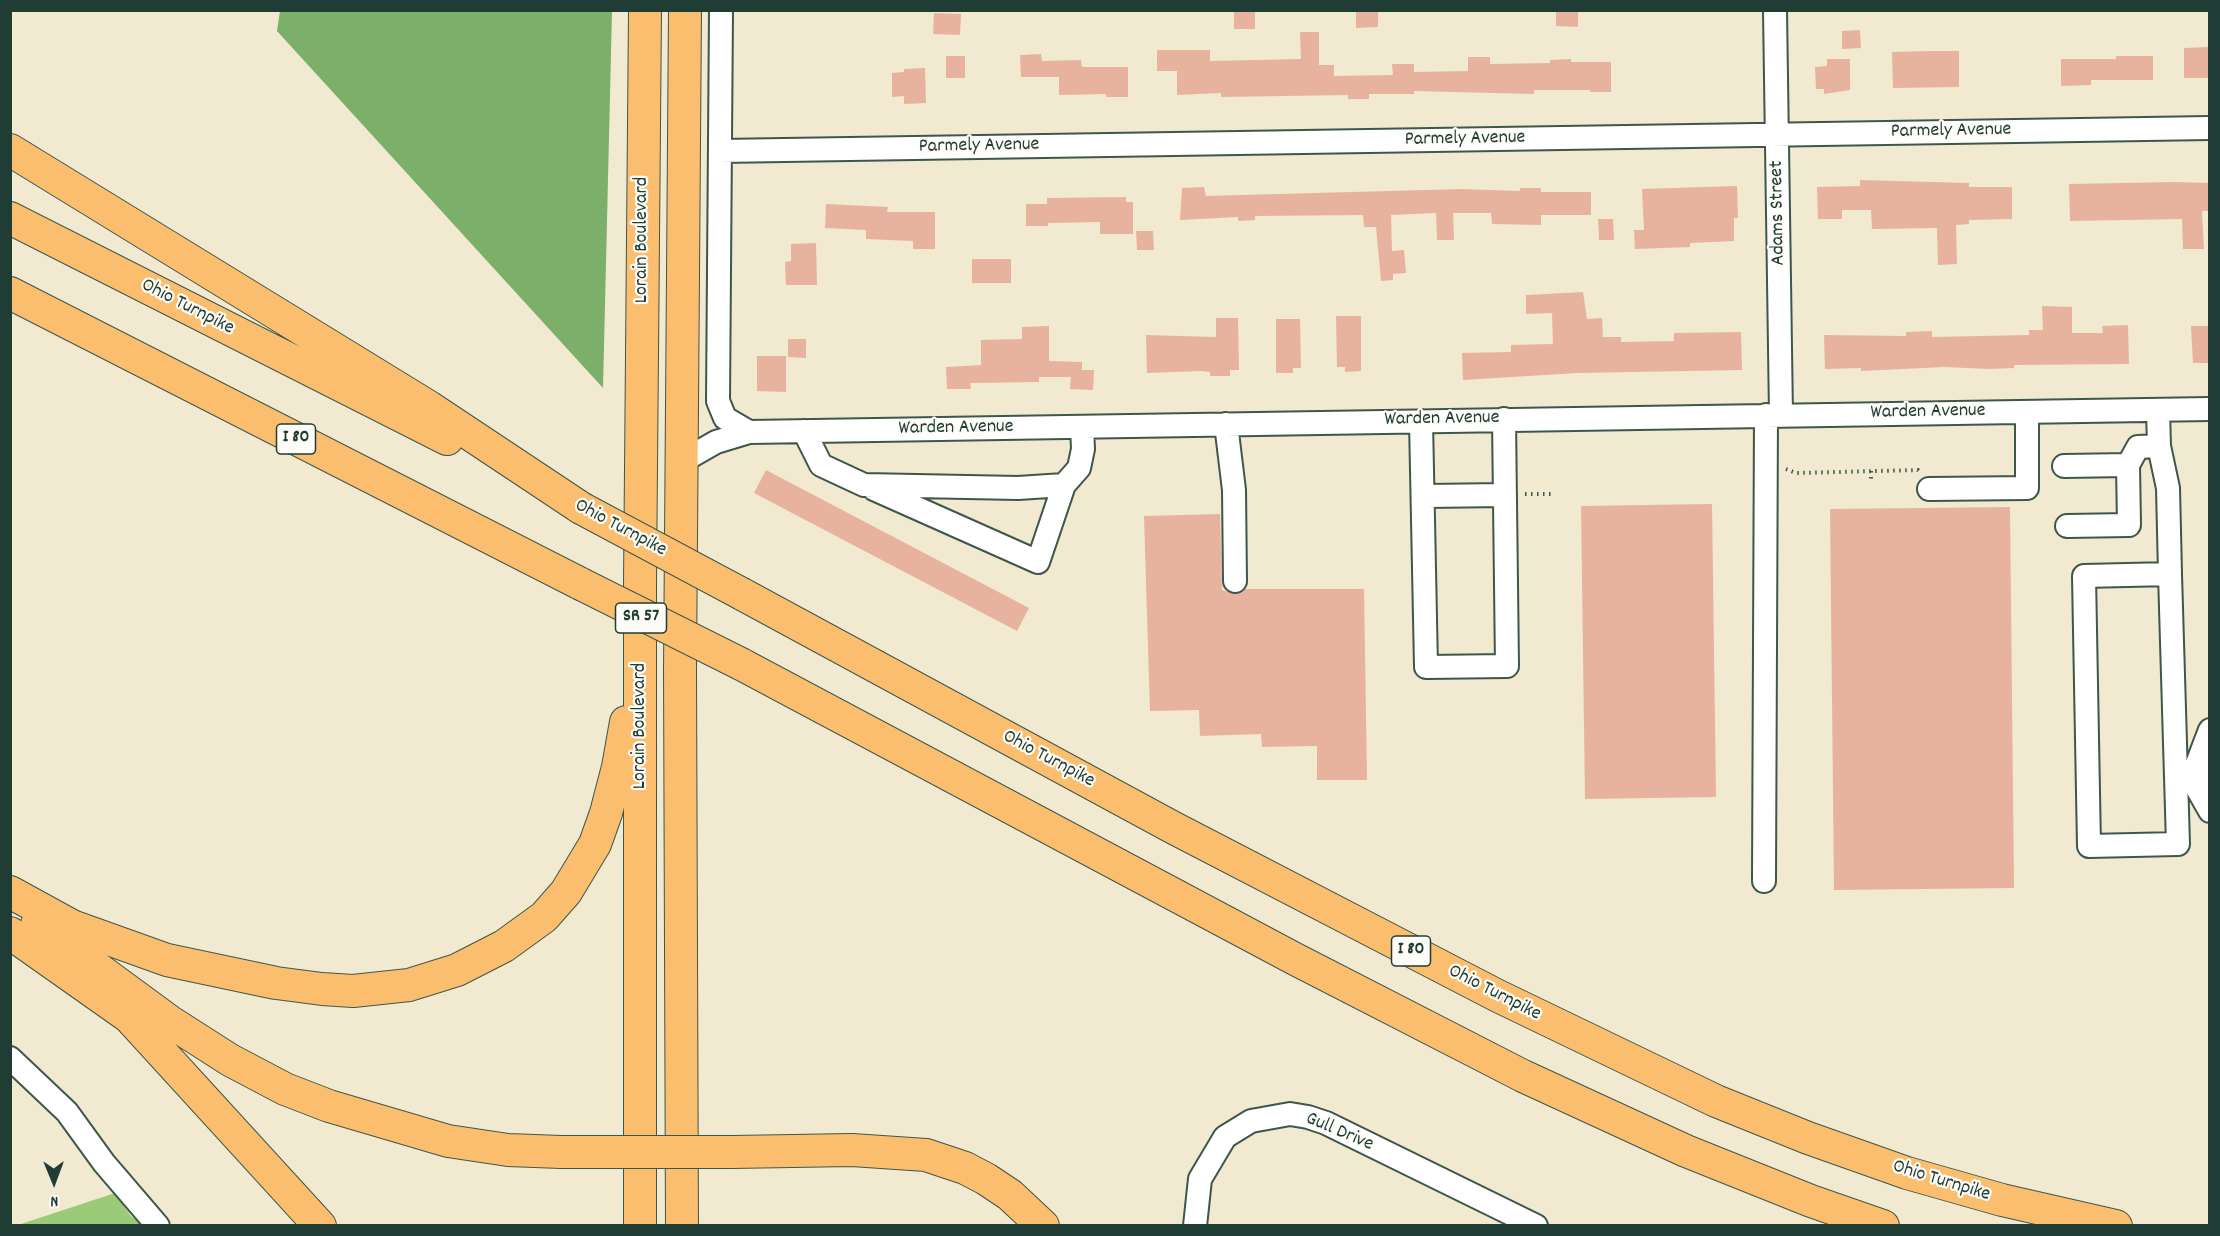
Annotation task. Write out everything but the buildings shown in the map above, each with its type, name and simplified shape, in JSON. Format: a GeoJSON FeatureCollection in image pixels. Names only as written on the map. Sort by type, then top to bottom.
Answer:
{"type":"FeatureCollection","features":[{"type":"Feature","properties":{"kind":"highway","name":"Lorain Boulevard"},"geometry":{"type":"LineString","coordinates":[[640,1226],[640,584],[645,10]]}},
{"type":"Feature","properties":{"kind":"highway","name":"Lorain Boulevard"},"geometry":{"type":"LineString","coordinates":[[684,1226],[681,1174],[681,462],[685,10]]}},
{"type":"Feature","properties":{"kind":"highway"},"geometry":{"type":"LineString","coordinates":[[10,150],[429,407],[581,508]]}},
{"type":"Feature","properties":{"kind":"highway","name":"Ohio Turnpike"},"geometry":{"type":"LineString","coordinates":[[10,218],[581,508],[1193,838],[1498,996],[1716,1101],[1808,1138],[1908,1173],[2002,1200],[2116,1226]]}},
{"type":"Feature","properties":{"kind":"highway","name":"I 80"},"geometry":{"type":"LineString","coordinates":[[10,293],[741,664],[1295,959],[1523,1076],[1686,1151],[1810,1201],[1883,1226]]}},
{"type":"Feature","properties":{"kind":"highway"},"geometry":{"type":"LineString","coordinates":[[10,310],[219,399]]}},
{"type":"Feature","properties":{"kind":"highway"},"geometry":{"type":"LineString","coordinates":[[10,892],[72,926],[117,944],[167,960],[276,983],[322,989],[383,989],[409,985],[457,970],[504,946],[544,917],[566,892],[595,844],[618,767],[628,710],[640,584]]}},
{"type":"Feature","properties":{"kind":"highway"},"geometry":{"type":"LineString","coordinates":[[10,904],[168,1021],[230,1060],[285,1089],[329,1106],[448,1141],[563,1159]]}},
{"type":"Feature","properties":{"kind":"highway"},"geometry":{"type":"LineString","coordinates":[[10,933],[129,1017],[320,1226]]}},
{"type":"Feature","properties":{"kind":"highway"},"geometry":{"type":"LineString","coordinates":[[129,1017],[150,1022],[194,1054],[248,1084],[349,1128],[451,1153],[504,1162],[563,1159],[732,1159],[904,1170],[961,1187],[989,1202],[1017,1226]]}},
{"type":"Feature","properties":{"kind":"highway"},"geometry":{"type":"LineString","coordinates":[[732,1159],[852,1150],[926,1155],[965,1168],[986,1179],[1018,1202],[1043,1226]]}},
{"type":"Feature","properties":{"kind":"street"},"geometry":{"type":"LineString","coordinates":[[721,10],[718,400],[725,418],[749,432]]}},
{"type":"Feature","properties":{"kind":"street","name":"Adams Street"},"geometry":{"type":"LineString","coordinates":[[1764,881],[1778,135],[1775,10]]}},
{"type":"Feature","properties":{"kind":"street","name":"Parmely Avenue"},"geometry":{"type":"LineString","coordinates":[[720,151],[2210,128]]}},
{"type":"Feature","properties":{"kind":"street","name":"Warden Avenue"},"geometry":{"type":"LineString","coordinates":[[681,462],[716,442],[749,432],[2210,409]]}},
{"type":"Feature","properties":{"kind":"street"},"geometry":{"type":"LineString","coordinates":[[2158,410],[2159,446],[2168,488],[2178,844],[2089,846],[2084,576],[2170,574]]}},
{"type":"Feature","properties":{"kind":"street"},"geometry":{"type":"LineString","coordinates":[[1924,480],[2027,488],[2026,412]]}},
{"type":"Feature","properties":{"kind":"street"},"geometry":{"type":"LineString","coordinates":[[1421,421],[1425,496],[1426,667],[1507,666],[1511,495],[1504,419]]}},
{"type":"Feature","properties":{"kind":"street"},"geometry":{"type":"LineString","coordinates":[[1226,424],[1234,490],[1235,581]]}},
{"type":"Feature","properties":{"kind":"street"},"geometry":{"type":"LineString","coordinates":[[804,431],[821,465],[1038,562],[1064,485],[1079,468],[1083,449],[1082,427]]}},
{"type":"Feature","properties":{"kind":"street"},"geometry":{"type":"LineString","coordinates":[[2067,526],[2129,525],[2128,465],[2138,447],[2159,446]]}},
{"type":"Feature","properties":{"kind":"street"},"geometry":{"type":"LineString","coordinates":[[2064,466],[2128,465]]}},
{"type":"Feature","properties":{"kind":"street"},"geometry":{"type":"LineString","coordinates":[[864,485],[1018,488],[1064,485]]}},
{"type":"Feature","properties":{"kind":"street"},"geometry":{"type":"LineString","coordinates":[[1425,496],[1511,495]]}},
{"type":"Feature","properties":{"kind":"street"},"geometry":{"type":"LineString","coordinates":[[2210,730],[2197,764],[2198,790],[2210,812]]}},
{"type":"Feature","properties":{"kind":"street"},"geometry":{"type":"LineString","coordinates":[[10,1058],[67,1112],[110,1171],[158,1226]]}},
{"type":"Feature","properties":{"kind":"street","name":"Gull Drive"},"geometry":{"type":"LineString","coordinates":[[1195,1226],[1200,1179],[1225,1137],[1251,1121],[1290,1114],[1308,1116],[1326,1123],[1536,1226]]}},
{"type":"Feature","properties":{"kind":"path"},"geometry":{"type":"LineString","coordinates":[[1781,468],[1796,473],[1871,471],[1924,480]]}},
{"type":"Feature","properties":{"kind":"path"},"geometry":{"type":"LineString","coordinates":[[1871,471],[1871,482]]}},
{"type":"Feature","properties":{"kind":"path"},"geometry":{"type":"LineString","coordinates":[[1511,495],[1551,494]]}},
{"type":"Feature","properties":{"kind":"green space"},"geometry":{"type":"Polygon","coordinates":[[[280,11],[612,11],[603,388],[277,31],[280,11]]]}},
{"type":"Feature","properties":{"kind":"green space"},"geometry":{"type":"Polygon","coordinates":[[[115,1193],[130,1215],[142,1225],[18,1225],[115,1193]]]}}]}
